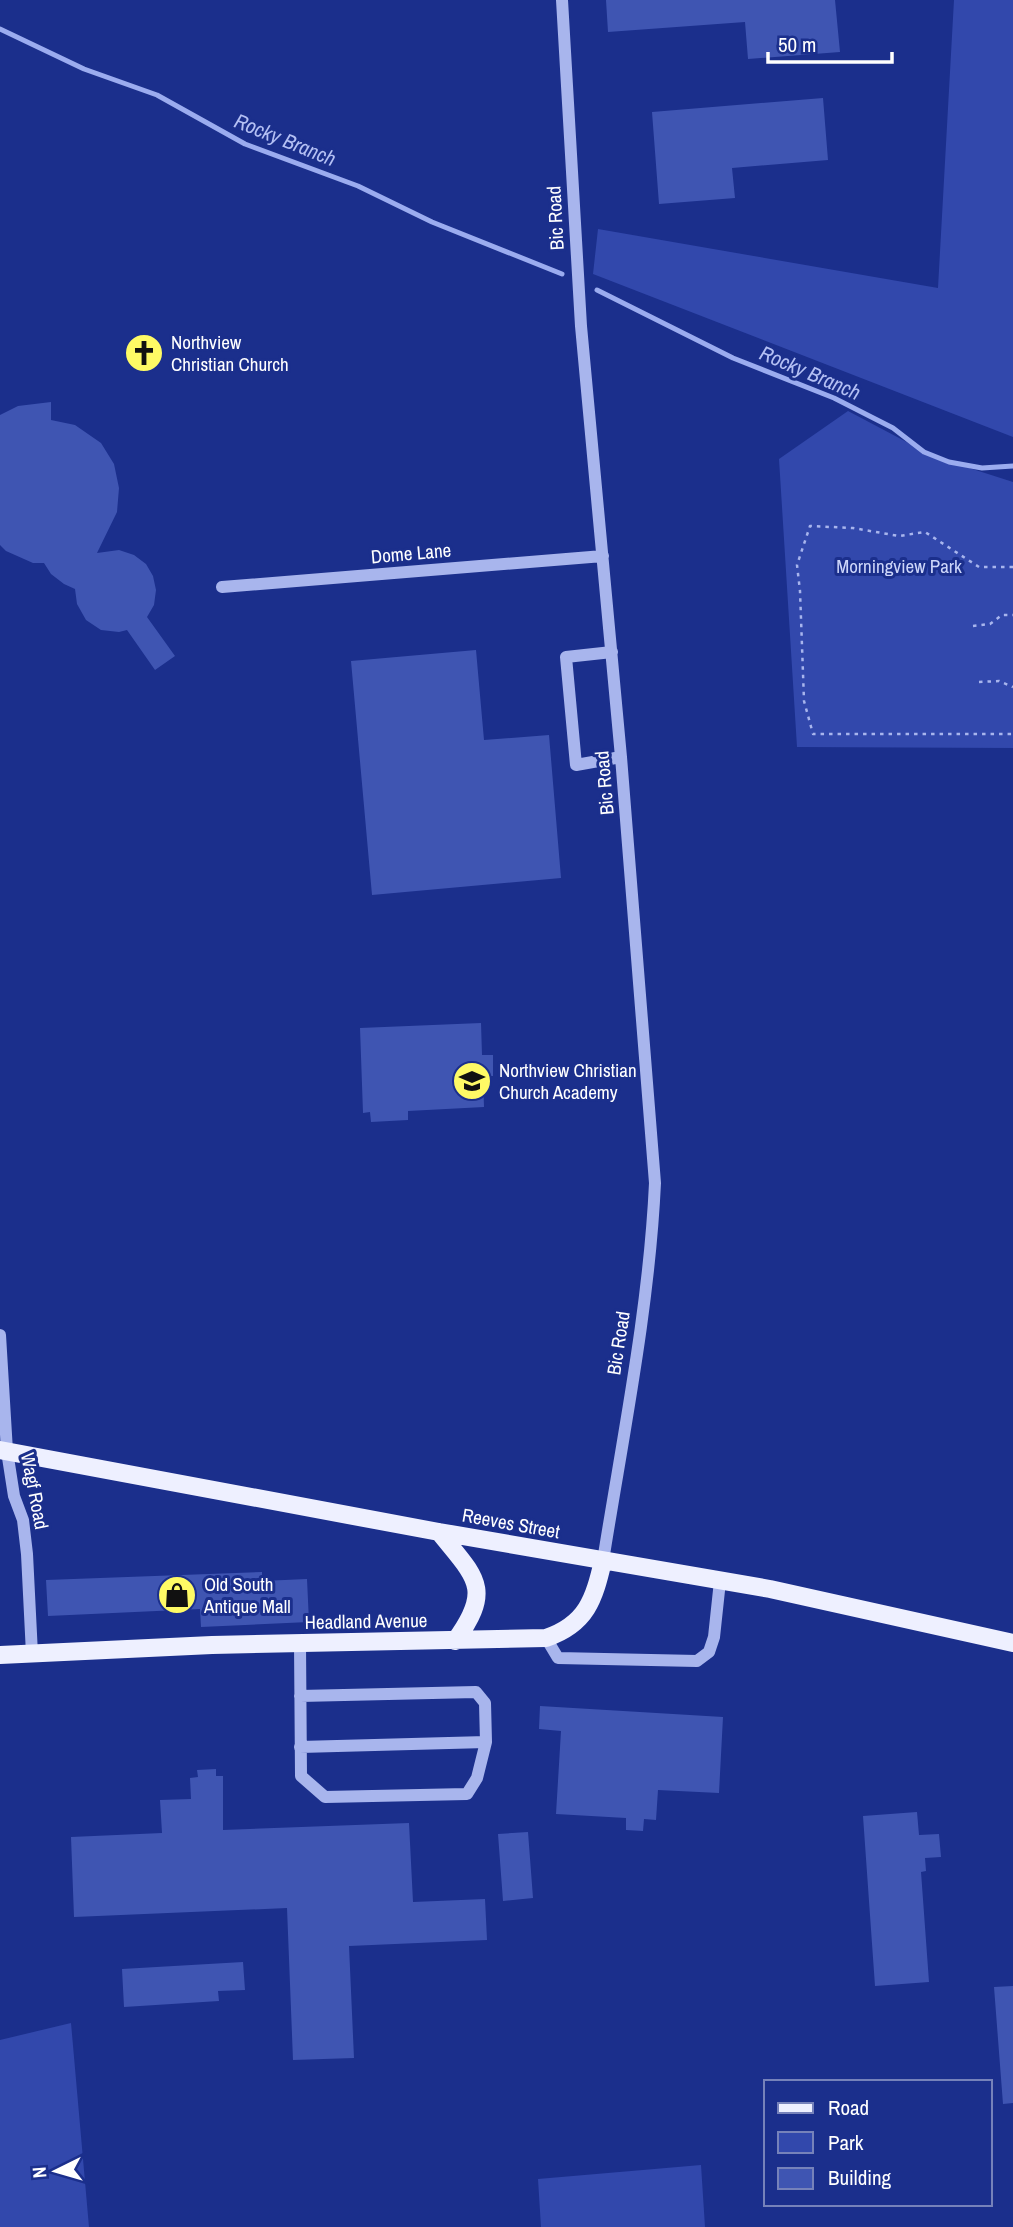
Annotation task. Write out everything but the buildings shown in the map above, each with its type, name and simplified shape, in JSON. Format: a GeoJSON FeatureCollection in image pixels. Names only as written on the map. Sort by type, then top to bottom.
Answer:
{"type":"FeatureCollection","features":[{"type":"Feature","properties":{"kind":"main road","name":"Reeves Street"},"geometry":{"type":"LineString","coordinates":[[4,1450],[439,1532],[770,1589],[1013,1643]]}},
{"type":"Feature","properties":{"kind":"main road"},"geometry":{"type":"LineString","coordinates":[[439,1532],[472,1574],[477,1585],[475,1610],[455,1641]]}},
{"type":"Feature","properties":{"kind":"main road","name":"Headland Avenue"},"geometry":{"type":"LineString","coordinates":[[0,1656],[300,1643],[546,1638],[569,1628],[586,1611],[595,1597],[603,1560]]}},
{"type":"Feature","properties":{"kind":"street","name":"Bic Road"},"geometry":{"type":"LineString","coordinates":[[562,0],[580,326],[612,652],[655,1183],[653,1232],[646,1289],[603,1560]]}},
{"type":"Feature","properties":{"kind":"street","name":"Dome Lane"},"geometry":{"type":"LineString","coordinates":[[222,587],[603,556]]}},
{"type":"Feature","properties":{"kind":"street"},"geometry":{"type":"LineString","coordinates":[[612,652],[565,657],[576,765],[621,757]]}},
{"type":"Feature","properties":{"kind":"street","name":"Wagf Road"},"geometry":{"type":"LineString","coordinates":[[0,1335],[4,1450],[14,1496],[23,1520],[32,1654]]}},
{"type":"Feature","properties":{"kind":"street"},"geometry":{"type":"LineString","coordinates":[[546,1638],[558,1658],[697,1661],[709,1652],[720,1581]]}},
{"type":"Feature","properties":{"kind":"street"},"geometry":{"type":"LineString","coordinates":[[300,1643],[300,1696],[300,1747],[301,1776],[325,1797],[467,1794],[477,1778],[486,1742],[485,1703],[476,1692],[300,1696]]}},
{"type":"Feature","properties":{"kind":"street"},"geometry":{"type":"LineString","coordinates":[[300,1747],[486,1742]]}},
{"type":"Feature","properties":{"kind":"path"},"geometry":{"type":"LineString","coordinates":[[1013,567],[979,568],[925,532],[899,536],[853,528],[810,526],[797,565],[804,701],[813,734],[1013,733]]}},
{"type":"Feature","properties":{"kind":"path"},"geometry":{"type":"LineString","coordinates":[[973,626],[990,624],[1002,615],[1013,615]]}},
{"type":"Feature","properties":{"kind":"path"},"geometry":{"type":"LineString","coordinates":[[979,682],[999,681],[1013,687]]}},
{"type":"Feature","properties":{"kind":"green space"},"geometry":{"type":"Polygon","coordinates":[[[954,0],[1013,0],[1013,437],[593,274],[598,229],[938,288],[954,0]]]}},
{"type":"Feature","properties":{"kind":"green space","name":"Morningview Park"},"geometry":{"type":"Polygon","coordinates":[[[848,411],[935,457],[1013,482],[1013,748],[797,747],[779,459],[848,411]]]}},
{"type":"Feature","properties":{"kind":"green space"},"geometry":{"type":"Polygon","coordinates":[[[71,2023],[89,2227],[0,2227],[0,2040],[71,2023]]]}},
{"type":"Feature","properties":{"kind":"green space"},"geometry":{"type":"Polygon","coordinates":[[[701,2165],[705,2227],[541,2227],[538,2179],[701,2165]]]}},
{"type":"Feature","properties":{"kind":"waterway","name":"Rocky Branch"},"geometry":{"type":"LineString","coordinates":[[0,29],[84,69],[157,95],[245,144],[358,186],[432,222],[562,274]]}},
{"type":"Feature","properties":{"kind":"waterway","name":"Rocky Branch"},"geometry":{"type":"LineString","coordinates":[[597,290],[733,358],[834,398],[893,428],[924,452],[949,462],[982,468],[1013,466]]}},
{"type":"Feature","properties":{"kind":"place","name":"Northview Christian Church"},"geometry":{"type":"Point","coordinates":[144,353]}},
{"type":"Feature","properties":{"kind":"place","name":"Northview Christian Church Academy"},"geometry":{"type":"Point","coordinates":[472,1081]}},
{"type":"Feature","properties":{"kind":"place","name":"Old South Antique Mall"},"geometry":{"type":"Point","coordinates":[177,1595]}}]}
